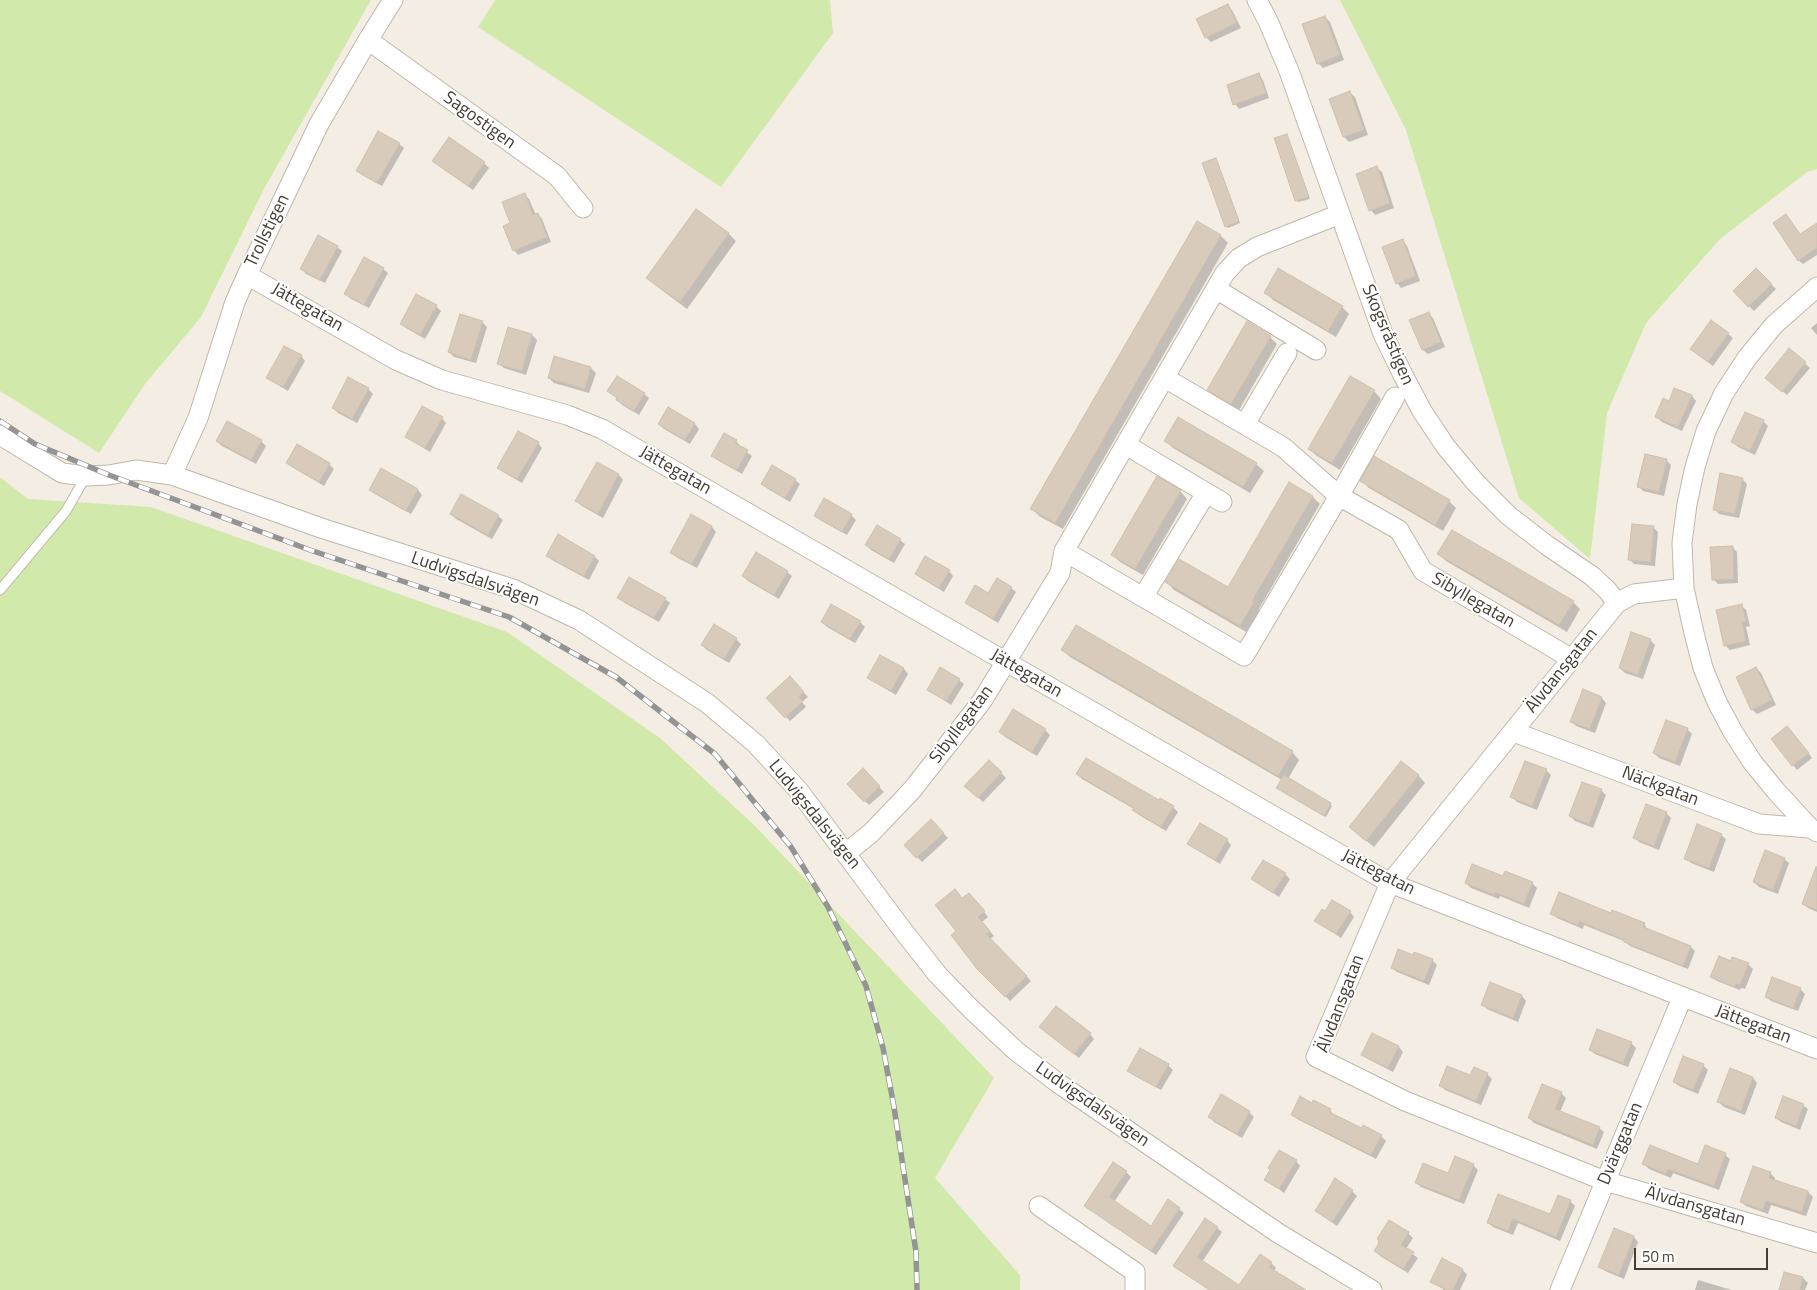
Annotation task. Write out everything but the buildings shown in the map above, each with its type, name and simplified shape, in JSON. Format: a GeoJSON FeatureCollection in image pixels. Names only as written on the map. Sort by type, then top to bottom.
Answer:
{"type":"FeatureCollection","features":[{"type":"Feature","properties":{"kind":"street","name":"Trollstigen"},"geometry":{"type":"LineString","coordinates":[[172,475],[198,418],[235,302],[247,275],[319,124],[393,0]]}},
{"type":"Feature","properties":{"kind":"street","name":"Skogsråstigen"},"geometry":{"type":"LineString","coordinates":[[1257,0],[1268,21],[1288,71],[1383,334],[1418,403],[1446,447],[1476,483],[1509,516],[1592,576],[1617,603]]}},
{"type":"Feature","properties":{"kind":"street","name":"Sagostigen"},"geometry":{"type":"LineString","coordinates":[[368,40],[556,176],[583,208]]}},
{"type":"Feature","properties":{"kind":"street","name":"Sibyllegatan"},"geometry":{"type":"LineString","coordinates":[[846,853],[871,833],[912,790],[982,701],[1060,573],[1064,551],[1225,273],[1245,254],[1340,214]]}},
{"type":"Feature","properties":{"kind":"street","name":"Jättegatan"},"geometry":{"type":"LineString","coordinates":[[247,275],[396,360],[442,380],[567,415],[602,429],[1390,883],[1817,1049]]}},
{"type":"Feature","properties":{"kind":"street"},"geometry":{"type":"LineString","coordinates":[[1813,830],[1770,784],[1753,762],[1733,732],[1703,668],[1684,588],[1682,543],[1687,504],[1695,467],[1706,431],[1724,393],[1747,358],[1774,325],[1817,287]]}},
{"type":"Feature","properties":{"kind":"street"},"geometry":{"type":"LineString","coordinates":[[1216,289],[1316,350]]}},
{"type":"Feature","properties":{"kind":"street"},"geometry":{"type":"LineString","coordinates":[[1245,424],[1287,354]]}},
{"type":"Feature","properties":{"kind":"street","name":"Sibyllegatan"},"geometry":{"type":"LineString","coordinates":[[1165,378],[1283,447],[1339,496],[1399,530],[1423,571],[1572,659]]}},
{"type":"Feature","properties":{"kind":"street"},"geometry":{"type":"LineString","coordinates":[[1064,551],[1244,656],[1395,397]]}},
{"type":"Feature","properties":{"kind":"street","name":"Ludvigsdalsvägen"},"geometry":{"type":"LineString","coordinates":[[0,435],[62,473],[86,476],[109,475],[136,470],[172,475],[324,529],[512,589],[579,620],[707,703],[756,744],[799,791],[938,975],[971,1010],[1016,1051],[1058,1083],[1278,1233],[1372,1290]]}},
{"type":"Feature","properties":{"kind":"street"},"geometry":{"type":"LineString","coordinates":[[1126,444],[1222,502]]}},
{"type":"Feature","properties":{"kind":"street"},"geometry":{"type":"LineString","coordinates":[[1144,597],[1206,493]]}},
{"type":"Feature","properties":{"kind":"street","name":"Älvdansgatan"},"geometry":{"type":"LineString","coordinates":[[1684,588],[1634,594],[1617,603],[1390,883],[1316,1057],[1404,1101],[1605,1182],[1817,1243]]}},
{"type":"Feature","properties":{"kind":"street","name":"Näckgatan"},"geometry":{"type":"LineString","coordinates":[[1514,732],[1759,824],[1813,830]]}},
{"type":"Feature","properties":{"kind":"street","name":"Dvärggatan"},"geometry":{"type":"LineString","coordinates":[[1560,1290],[1682,998]]}},
{"type":"Feature","properties":{"kind":"street"},"geometry":{"type":"LineString","coordinates":[[1040,1206],[1135,1272],[1135,1290]]}},
{"type":"Feature","properties":{"kind":"lane"},"geometry":{"type":"LineString","coordinates":[[0,590],[66,511],[86,476]]}},
{"type":"Feature","properties":{"kind":"green space"},"geometry":{"type":"Polygon","coordinates":[[[0,0],[371,0],[265,187],[201,317],[145,384],[99,453],[0,391],[0,0]]]}},
{"type":"Feature","properties":{"kind":"green space"},"geometry":{"type":"Polygon","coordinates":[[[495,0],[830,0],[833,33],[721,187],[478,27],[495,0]]]}},
{"type":"Feature","properties":{"kind":"green space"},"geometry":{"type":"Polygon","coordinates":[[[1340,0],[1817,0],[1817,169],[1807,172],[1720,239],[1646,323],[1607,413],[1590,559],[1519,498],[1406,130],[1340,0]]]}},
{"type":"Feature","properties":{"kind":"green space"},"geometry":{"type":"Polygon","coordinates":[[[0,477],[28,499],[151,507],[507,632],[660,738],[756,827],[994,1078],[935,1178],[1020,1275],[1020,1290],[0,1290],[0,477]]]}},
{"type":"Feature","properties":{"kind":"railway"},"geometry":{"type":"LineString","coordinates":[[0,421],[35,444],[109,475],[310,550],[509,617],[616,677],[715,754],[791,847],[828,907],[866,986],[883,1048],[894,1107],[916,1252],[917,1290]]}}]}
